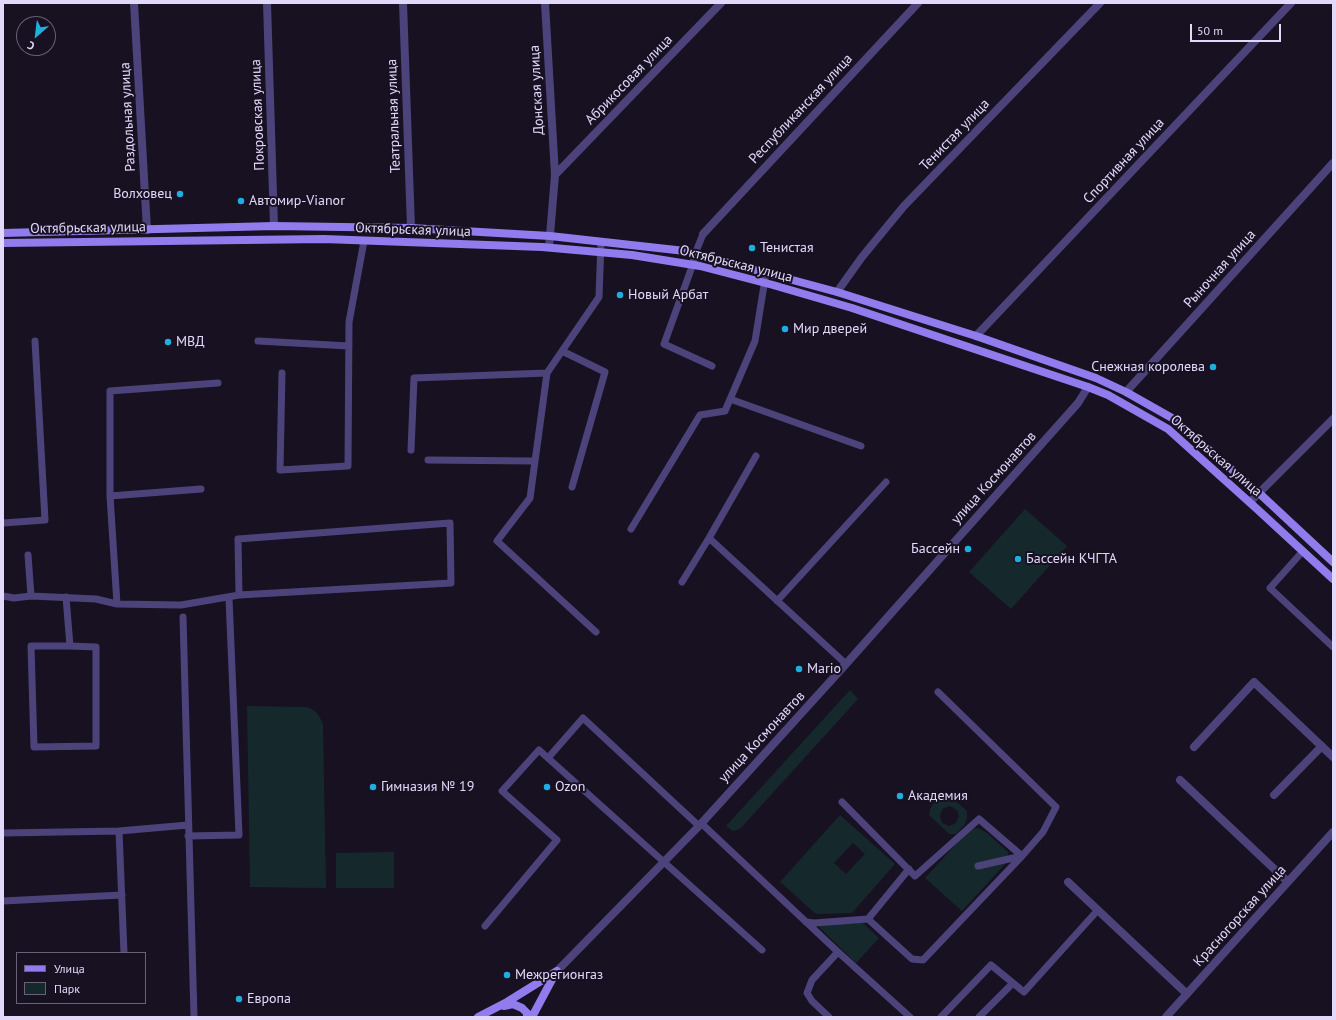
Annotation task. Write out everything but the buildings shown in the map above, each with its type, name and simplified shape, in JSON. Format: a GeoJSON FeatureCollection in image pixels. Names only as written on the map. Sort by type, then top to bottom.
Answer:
{"type":"FeatureCollection","features":[{"type":"Feature","properties":{"kind":"main road","name":"Октябрьская улица"},"geometry":{"type":"LineString","coordinates":[[3,233],[274,226],[411,228],[550,236],[685,251],[837,292],[976,336],[1096,378],[1126,392],[1172,418],[1259,493],[1333,562]]}},
{"type":"Feature","properties":{"kind":"main road","name":"Октябрьская улица"},"geometry":{"type":"LineString","coordinates":[[3,243],[316,240],[549,248],[632,255],[693,264],[765,282],[852,308],[1108,395],[1168,429],[1333,579]]}},
{"type":"Feature","properties":{"kind":"main road","name":"улица Космонавтов"},"geometry":{"type":"LineString","coordinates":[[478,1017],[557,971]]}},
{"type":"Feature","properties":{"kind":"main road","name":"улица Космонавтов"},"geometry":{"type":"LineString","coordinates":[[532,1017],[557,971]]}},
{"type":"Feature","properties":{"kind":"main road","name":"улица Космонавтов"},"geometry":{"type":"LineString","coordinates":[[497,1007],[513,1004],[522,1008],[527,1013],[526,1017]]}},
{"type":"Feature","properties":{"kind":"street","name":"Раздольная улица"},"geometry":{"type":"LineString","coordinates":[[134,3],[147,230]]}},
{"type":"Feature","properties":{"kind":"street","name":"Покровская улица"},"geometry":{"type":"LineString","coordinates":[[267,3],[274,226]]}},
{"type":"Feature","properties":{"kind":"street","name":"Театральная улица"},"geometry":{"type":"LineString","coordinates":[[403,3],[411,228]]}},
{"type":"Feature","properties":{"kind":"street","name":"Донская улица"},"geometry":{"type":"LineString","coordinates":[[546,3],[555,175],[549,248]]}},
{"type":"Feature","properties":{"kind":"street","name":"Абрикосовая улица"},"geometry":{"type":"LineString","coordinates":[[555,175],[721,3]]}},
{"type":"Feature","properties":{"kind":"street","name":"Республиканская улица"},"geometry":{"type":"LineString","coordinates":[[703,234],[918,3]]}},
{"type":"Feature","properties":{"kind":"street","name":"Тенистая улица"},"geometry":{"type":"LineString","coordinates":[[837,292],[862,256],[904,206],[1100,3]]}},
{"type":"Feature","properties":{"kind":"street","name":"Спортивная улица"},"geometry":{"type":"LineString","coordinates":[[976,336],[1291,3]]}},
{"type":"Feature","properties":{"kind":"street","name":"Рыночная улица"},"geometry":{"type":"LineString","coordinates":[[1126,392],[1333,163]]}},
{"type":"Feature","properties":{"kind":"street","name":"улица Космонавтов"},"geometry":{"type":"LineString","coordinates":[[557,971],[700,824],[846,664],[1078,403],[1088,387]]}},
{"type":"Feature","properties":{"kind":"street"},"geometry":{"type":"LineString","coordinates":[[1250,502],[1333,419]]}},
{"type":"Feature","properties":{"kind":"street"},"geometry":{"type":"LineString","coordinates":[[1194,747],[1254,682],[1333,757]]}},
{"type":"Feature","properties":{"kind":"street"},"geometry":{"type":"LineString","coordinates":[[1274,795],[1322,746]]}},
{"type":"Feature","properties":{"kind":"street"},"geometry":{"type":"LineString","coordinates":[[1180,780],[1288,882]]}},
{"type":"Feature","properties":{"kind":"street","name":"Красногорская улица"},"geometry":{"type":"LineString","coordinates":[[1166,1017],[1333,832]]}},
{"type":"Feature","properties":{"kind":"street"},"geometry":{"type":"LineString","coordinates":[[1068,882],[1097,911],[1187,994]]}},
{"type":"Feature","properties":{"kind":"lane"},"geometry":{"type":"LineString","coordinates":[[703,234],[664,344],[712,366]]}},
{"type":"Feature","properties":{"kind":"lane"},"geometry":{"type":"LineString","coordinates":[[282,373],[280,470],[348,466],[349,322],[364,241]]}},
{"type":"Feature","properties":{"kind":"lane"},"geometry":{"type":"LineString","coordinates":[[596,632],[497,541],[530,498],[547,373],[600,297],[601,242]]}},
{"type":"Feature","properties":{"kind":"lane"},"geometry":{"type":"LineString","coordinates":[[632,529],[700,415],[725,411],[755,341],[766,273]]}},
{"type":"Feature","properties":{"kind":"lane"},"geometry":{"type":"LineString","coordinates":[[3,523],[45,520],[34,341]]}},
{"type":"Feature","properties":{"kind":"lane"},"geometry":{"type":"LineString","coordinates":[[258,341],[349,346]]}},
{"type":"Feature","properties":{"kind":"lane"},"geometry":{"type":"LineString","coordinates":[[562,351],[605,372],[572,486]]}},
{"type":"Feature","properties":{"kind":"lane"},"geometry":{"type":"LineString","coordinates":[[411,450],[414,378],[547,373]]}},
{"type":"Feature","properties":{"kind":"lane"},"geometry":{"type":"LineString","coordinates":[[116,604],[110,496],[110,391],[218,384]]}},
{"type":"Feature","properties":{"kind":"lane"},"geometry":{"type":"LineString","coordinates":[[730,399],[861,446]]}},
{"type":"Feature","properties":{"kind":"lane"},"geometry":{"type":"LineString","coordinates":[[682,582],[756,456]]}},
{"type":"Feature","properties":{"kind":"lane"},"geometry":{"type":"LineString","coordinates":[[428,460],[535,461]]}},
{"type":"Feature","properties":{"kind":"lane"},"geometry":{"type":"LineString","coordinates":[[777,601],[886,482]]}},
{"type":"Feature","properties":{"kind":"lane"},"geometry":{"type":"LineString","coordinates":[[110,496],[201,489]]}},
{"type":"Feature","properties":{"kind":"lane"},"geometry":{"type":"LineString","coordinates":[[3,596],[14,598],[31,596],[96,599],[116,604],[181,605],[229,598],[239,595],[451,583],[450,523],[238,539],[239,595]]}},
{"type":"Feature","properties":{"kind":"lane"},"geometry":{"type":"LineString","coordinates":[[709,538],[846,664]]}},
{"type":"Feature","properties":{"kind":"lane"},"geometry":{"type":"LineString","coordinates":[[1304,552],[1270,588],[1333,647]]}},
{"type":"Feature","properties":{"kind":"lane"},"geometry":{"type":"LineString","coordinates":[[28,555],[31,596]]}},
{"type":"Feature","properties":{"kind":"lane"},"geometry":{"type":"LineString","coordinates":[[66,597],[70,646]]}},
{"type":"Feature","properties":{"kind":"lane"},"geometry":{"type":"LineString","coordinates":[[188,836],[239,835],[229,598]]}},
{"type":"Feature","properties":{"kind":"lane"},"geometry":{"type":"LineString","coordinates":[[183,617],[194,1017]]}},
{"type":"Feature","properties":{"kind":"lane"},"geometry":{"type":"LineString","coordinates":[[31,646],[70,646],[96,647],[96,746],[34,747],[31,646]]}},
{"type":"Feature","properties":{"kind":"lane"},"geometry":{"type":"LineString","coordinates":[[868,919],[912,959],[923,960],[1043,832],[1056,807],[938,692]]}},
{"type":"Feature","properties":{"kind":"lane"},"geometry":{"type":"LineString","coordinates":[[548,758],[583,718],[910,1017]]}},
{"type":"Feature","properties":{"kind":"lane"},"geometry":{"type":"LineString","coordinates":[[485,926],[557,840],[502,791],[539,750],[762,950]]}},
{"type":"Feature","properties":{"kind":"lane"},"geometry":{"type":"LineString","coordinates":[[842,802],[915,876],[979,819],[1022,856]]}},
{"type":"Feature","properties":{"kind":"lane"},"geometry":{"type":"LineString","coordinates":[[3,833],[119,831],[188,825]]}},
{"type":"Feature","properties":{"kind":"lane"},"geometry":{"type":"LineString","coordinates":[[119,831],[124,952]]}},
{"type":"Feature","properties":{"kind":"lane"},"geometry":{"type":"LineString","coordinates":[[978,866],[1022,856]]}},
{"type":"Feature","properties":{"kind":"lane"},"geometry":{"type":"LineString","coordinates":[[806,922],[814,923],[868,919],[909,869]]}},
{"type":"Feature","properties":{"kind":"lane"},"geometry":{"type":"LineString","coordinates":[[3,901],[122,895]]}},
{"type":"Feature","properties":{"kind":"lane"},"geometry":{"type":"LineString","coordinates":[[941,1017],[991,965],[1024,992],[1097,911]]}},
{"type":"Feature","properties":{"kind":"lane"},"geometry":{"type":"LineString","coordinates":[[829,1017],[812,1001],[807,993],[812,980],[838,952]]}},
{"type":"Feature","properties":{"kind":"lane"},"geometry":{"type":"LineString","coordinates":[[979,1017],[1013,983]]}},
{"type":"Feature","properties":{"kind":"green space","name":"Бассейн КЧГТА"},"geometry":{"type":"Polygon","coordinates":[[[1025,509],[1067,546],[1011,609],[969,572],[1025,509]]]}},
{"type":"Feature","properties":{"kind":"green space"},"geometry":{"type":"Polygon","coordinates":[[[850,690],[858,699],[740,829],[733,831],[726,826],[850,690]]]}},
{"type":"Feature","properties":{"kind":"green space"},"geometry":{"type":"Polygon","coordinates":[[[247,706],[307,707],[319,716],[322,722],[326,888],[250,887],[247,706]]]}},
{"type":"Feature","properties":{"kind":"green space"},"geometry":{"type":"Polygon","coordinates":[[[945,795],[950,796],[967,811],[966,821],[956,834],[949,834],[929,815],[932,806],[936,801],[945,795]],[[950,806],[942,809],[940,816],[942,823],[949,826],[956,823],[959,816],[957,810],[950,806]]]}},
{"type":"Feature","properties":{"kind":"green space"},"geometry":{"type":"Polygon","coordinates":[[[840,815],[895,864],[852,913],[816,914],[780,882],[840,815]],[[853,843],[834,863],[846,874],[865,854],[853,843]]]}},
{"type":"Feature","properties":{"kind":"green space"},"geometry":{"type":"Polygon","coordinates":[[[978,828],[987,833],[1008,852],[1007,862],[962,911],[925,878],[970,829],[978,828]]]}},
{"type":"Feature","properties":{"kind":"green space"},"geometry":{"type":"Polygon","coordinates":[[[394,852],[394,888],[336,888],[336,853],[394,852]]]}},
{"type":"Feature","properties":{"kind":"green space"},"geometry":{"type":"Polygon","coordinates":[[[863,923],[879,938],[856,963],[816,924],[863,923]]]}},
{"type":"Feature","properties":{"kind":"place","name":"Волховец"},"geometry":{"type":"Point","coordinates":[180,194]}},
{"type":"Feature","properties":{"kind":"place","name":"Автомир-Vianor"},"geometry":{"type":"Point","coordinates":[241,201]}},
{"type":"Feature","properties":{"kind":"place","name":"Тенистая"},"geometry":{"type":"Point","coordinates":[752,248]}},
{"type":"Feature","properties":{"kind":"place","name":"Новый Арбат"},"geometry":{"type":"Point","coordinates":[620,295]}},
{"type":"Feature","properties":{"kind":"place","name":"Мир дверей"},"geometry":{"type":"Point","coordinates":[785,329]}},
{"type":"Feature","properties":{"kind":"place","name":"МВД"},"geometry":{"type":"Point","coordinates":[168,342]}},
{"type":"Feature","properties":{"kind":"place","name":"Снежная королева"},"geometry":{"type":"Point","coordinates":[1213,367]}},
{"type":"Feature","properties":{"kind":"place","name":"Бассейн"},"geometry":{"type":"Point","coordinates":[968,549]}},
{"type":"Feature","properties":{"kind":"place","name":"Бассейн КЧГТА"},"geometry":{"type":"Point","coordinates":[1018,559]}},
{"type":"Feature","properties":{"kind":"place","name":"Mario"},"geometry":{"type":"Point","coordinates":[799,669]}},
{"type":"Feature","properties":{"kind":"place","name":"Гимназия № 19"},"geometry":{"type":"Point","coordinates":[373,787]}},
{"type":"Feature","properties":{"kind":"place","name":"Ozon"},"geometry":{"type":"Point","coordinates":[547,787]}},
{"type":"Feature","properties":{"kind":"place","name":"Академия"},"geometry":{"type":"Point","coordinates":[900,796]}},
{"type":"Feature","properties":{"kind":"place","name":"Межрегионгаз"},"geometry":{"type":"Point","coordinates":[507,975]}},
{"type":"Feature","properties":{"kind":"place","name":"Европа"},"geometry":{"type":"Point","coordinates":[239,999]}}]}
